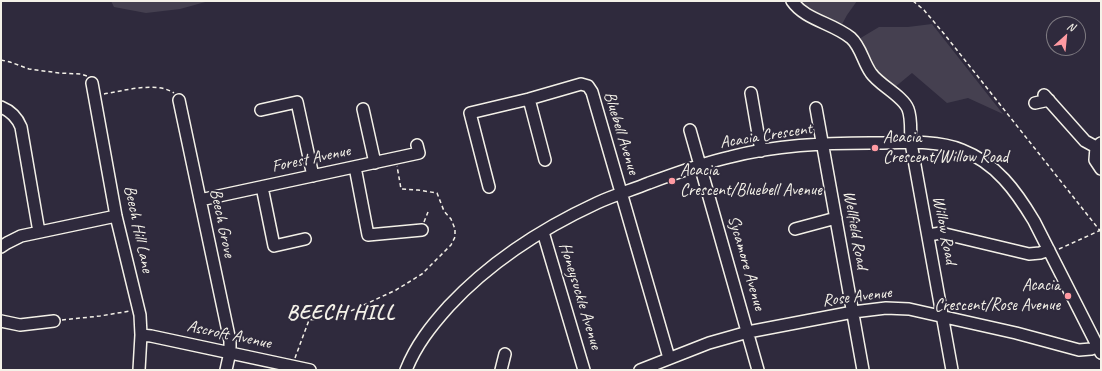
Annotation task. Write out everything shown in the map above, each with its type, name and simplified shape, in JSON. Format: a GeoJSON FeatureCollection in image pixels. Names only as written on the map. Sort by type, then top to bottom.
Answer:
{"type":"FeatureCollection","features":[{"type":"Feature","properties":{"kind":"street","name":"Willow Road"},"geometry":{"type":"LineString","coordinates":[[792,1],[796,8],[832,26],[852,39],[871,73],[904,103],[908,110],[910,118],[911,143],[952,370]]}},
{"type":"Feature","properties":{"kind":"street","name":"Beech Hill Lane"},"geometry":{"type":"LineString","coordinates":[[92,82],[99,95],[116,216],[139,310],[141,335],[139,370]]}},
{"type":"Feature","properties":{"kind":"street","name":"Bluebell Avenue"},"geometry":{"type":"LineString","coordinates":[[489,187],[470,113],[529,99],[581,84],[588,86],[592,92],[669,358]]}},
{"type":"Feature","properties":{"kind":"street"},"geometry":{"type":"LineString","coordinates":[[751,93],[761,151]]}},
{"type":"Feature","properties":{"kind":"street"},"geometry":{"type":"LineString","coordinates":[[1036,103],[1046,98],[1085,141],[1098,145],[1095,160],[1101,169]]}},
{"type":"Feature","properties":{"kind":"street"},"geometry":{"type":"LineString","coordinates":[[529,99],[545,160]]}},
{"type":"Feature","properties":{"kind":"street","name":"Beech Grove"},"geometry":{"type":"LineString","coordinates":[[179,100],[230,341],[230,352],[226,370]]}},
{"type":"Feature","properties":{"kind":"street"},"geometry":{"type":"LineString","coordinates":[[261,110],[297,102],[312,176]]}},
{"type":"Feature","properties":{"kind":"street"},"geometry":{"type":"LineString","coordinates":[[1,107],[11,112],[21,127],[39,232]]}},
{"type":"Feature","properties":{"kind":"street","name":"Wellfield Road"},"geometry":{"type":"LineString","coordinates":[[816,108],[863,370]]}},
{"type":"Feature","properties":{"kind":"street"},"geometry":{"type":"LineString","coordinates":[[363,109],[375,162]]}},
{"type":"Feature","properties":{"kind":"street","name":"Sycamore Avenue"},"geometry":{"type":"LineString","coordinates":[[690,130],[758,370]]}},
{"type":"Feature","properties":{"kind":"street","name":"Acacia Crescent"},"geometry":{"type":"LineString","coordinates":[[406,370],[418,345],[456,299],[500,261],[543,232],[598,203],[701,166],[730,157],[761,151],[822,144],[934,143],[953,147],[974,155],[994,169],[1010,185],[1034,221],[1099,350]]}},
{"type":"Feature","properties":{"kind":"street","name":"Forest Avenue"},"geometry":{"type":"LineString","coordinates":[[200,200],[419,153],[417,145]]}},
{"type":"Feature","properties":{"kind":"street"},"geometry":{"type":"LineString","coordinates":[[355,167],[368,235],[422,230]]}},
{"type":"Feature","properties":{"kind":"street"},"geometry":{"type":"LineString","coordinates":[[262,187],[274,246],[305,239]]}},
{"type":"Feature","properties":{"kind":"street"},"geometry":{"type":"LineString","coordinates":[[1,247],[21,236],[116,216]]}},
{"type":"Feature","properties":{"kind":"street"},"geometry":{"type":"LineString","coordinates":[[794,229],[836,218]]}},
{"type":"Feature","properties":{"kind":"street","name":"Honeysuckle Avenue"},"geometry":{"type":"LineString","coordinates":[[543,232],[584,370]]}},
{"type":"Feature","properties":{"kind":"street"},"geometry":{"type":"LineString","coordinates":[[928,235],[941,233],[1029,254],[1050,251]]}},
{"type":"Feature","properties":{"kind":"street","name":"Rose Avenue"},"geometry":{"type":"LineString","coordinates":[[640,370],[709,343],[748,332],[853,312],[886,308],[909,309],[942,316],[1079,350],[1099,350]]}},
{"type":"Feature","properties":{"kind":"street"},"geometry":{"type":"LineString","coordinates":[[1,320],[20,325],[56,321]]}},
{"type":"Feature","properties":{"kind":"street","name":"Ascroft Avenue"},"geometry":{"type":"LineString","coordinates":[[141,335],[230,352],[292,368],[310,370]]}},
{"type":"Feature","properties":{"kind":"street"},"geometry":{"type":"LineString","coordinates":[[502,370],[505,354]]}},
{"type":"Feature","properties":{"kind":"path"},"geometry":{"type":"LineString","coordinates":[[913,1],[924,10],[945,35],[1100,230],[1050,251]]}},
{"type":"Feature","properties":{"kind":"path"},"geometry":{"type":"LineString","coordinates":[[1,60],[29,69],[86,75],[92,82]]}},
{"type":"Feature","properties":{"kind":"path"},"geometry":{"type":"LineString","coordinates":[[99,95],[143,87],[162,88],[172,91],[176,94],[179,100]]}},
{"type":"Feature","properties":{"kind":"path"},"geometry":{"type":"LineString","coordinates":[[292,368],[309,320],[338,317],[396,290],[422,274],[451,245],[455,237],[455,229],[451,220],[444,211],[437,193],[401,189],[396,158]]}},
{"type":"Feature","properties":{"kind":"path"},"geometry":{"type":"LineString","coordinates":[[56,321],[139,310]]}},
{"type":"Feature","properties":{"kind":"shaded area"},"geometry":{"type":"Polygon","coordinates":[[[111,1],[209,1],[180,9],[146,13],[114,7],[111,1]]]}},
{"type":"Feature","properties":{"kind":"shaded area"},"geometry":{"type":"Polygon","coordinates":[[[797,1],[857,1],[840,28],[814,15],[797,1]]]}},
{"type":"Feature","properties":{"kind":"shaded area"},"geometry":{"type":"Polygon","coordinates":[[[932,24],[1003,114],[968,98],[947,103],[912,73],[895,87],[877,73],[859,39],[879,27],[908,27],[932,24]]]}},
{"type":"Feature","properties":{"kind":"place","name":"Acacia Crescent/Willow Road"},"geometry":{"type":"Point","coordinates":[875,148]}},
{"type":"Feature","properties":{"kind":"place","name":"Acacia Crescent/Bluebell Avenue"},"geometry":{"type":"Point","coordinates":[672,181]}},
{"type":"Feature","properties":{"kind":"place","name":"Acacia Crescent/Rose Avenue"},"geometry":{"type":"Point","coordinates":[1068,296]}},
{"type":"Feature","properties":{"kind":"district","name":"BEECH HILL"},"geometry":{"type":"Point","coordinates":[341,313]}}]}
